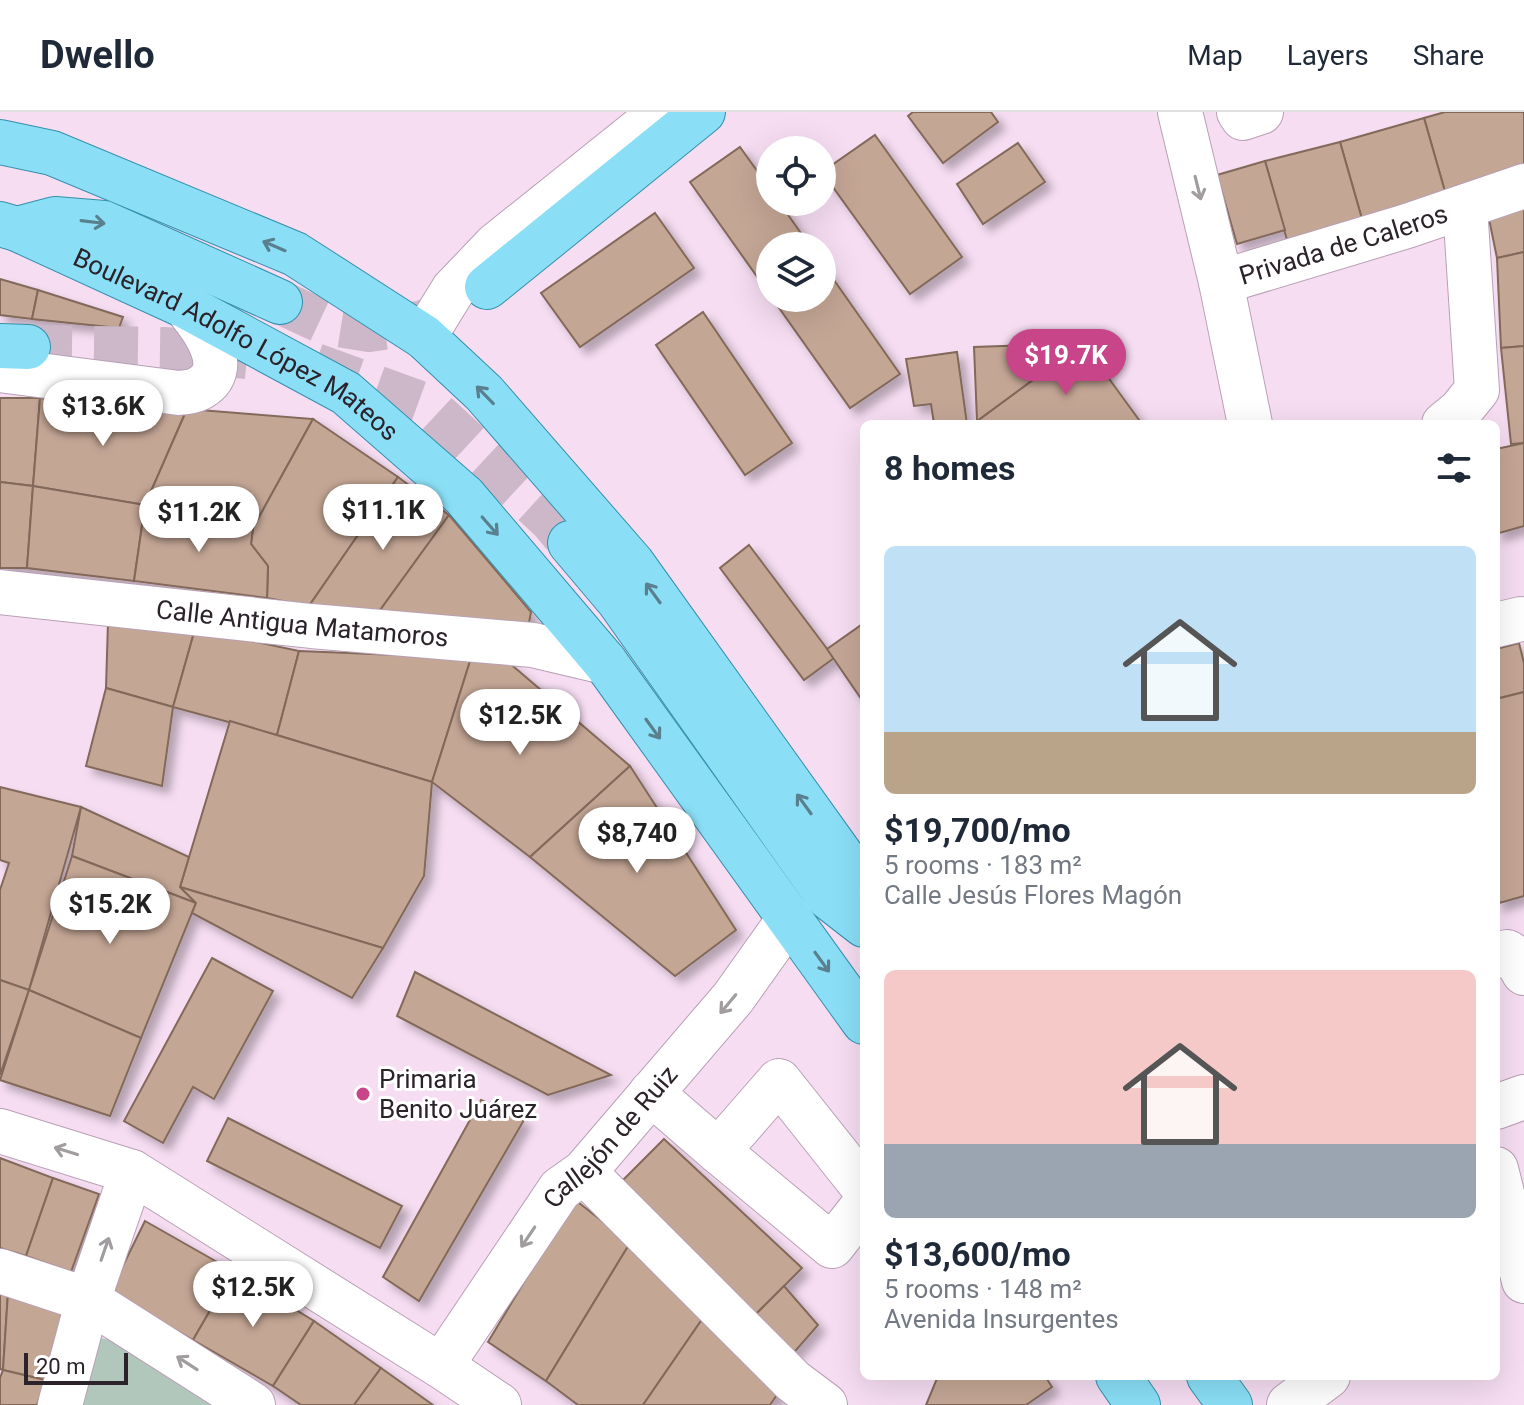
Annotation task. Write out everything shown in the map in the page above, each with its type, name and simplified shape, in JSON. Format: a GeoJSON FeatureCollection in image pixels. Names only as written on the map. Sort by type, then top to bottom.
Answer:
{"type":"FeatureCollection","features":[{"type":"Feature","properties":{"kind":"main road"},"geometry":{"type":"LineString","coordinates":[[487,287],[703,112]]}},
{"type":"Feature","properties":{"kind":"main road"},"geometry":{"type":"LineString","coordinates":[[0,142],[52,153],[295,254],[424,337],[484,393],[632,563],[857,865]]}},
{"type":"Feature","properties":{"kind":"main road"},"geometry":{"type":"LineString","coordinates":[[9,227],[55,219],[104,223],[280,302]]}},
{"type":"Feature","properties":{"kind":"main road","name":"Boulevard Adolfo López Mateos"},"geometry":{"type":"LineString","coordinates":[[9,227],[185,306],[346,393],[464,496],[605,662],[860,1016]]}},
{"type":"Feature","properties":{"kind":"main road"},"geometry":{"type":"LineString","coordinates":[[570,543],[619,601],[828,897],[860,922]]}},
{"type":"Feature","properties":{"kind":"main road"},"geometry":{"type":"LineString","coordinates":[[1121,1380],[1138,1405]]}},
{"type":"Feature","properties":{"kind":"main road"},"geometry":{"type":"LineString","coordinates":[[1212,1380],[1230,1405]]}},
{"type":"Feature","properties":{"kind":"street"},"geometry":{"type":"LineString","coordinates":[[424,337],[453,290],[496,245],[661,112]]}},
{"type":"Feature","properties":{"kind":"street"},"geometry":{"type":"LineString","coordinates":[[1180,112],[1221,282],[1249,420]]}},
{"type":"Feature","properties":{"kind":"street"},"geometry":{"type":"LineString","coordinates":[[1239,112],[1243,118],[1261,112]]}},
{"type":"Feature","properties":{"kind":"street","name":"Privada de Caleros"},"geometry":{"type":"LineString","coordinates":[[1221,282],[1524,186]]}},
{"type":"Feature","properties":{"kind":"street","name":"Privada de Caleros"},"geometry":{"type":"LineString","coordinates":[[1449,420],[1477,390],[1465,207]]}},
{"type":"Feature","properties":{"kind":"street"},"geometry":{"type":"LineString","coordinates":[[9,355],[179,393],[198,389],[210,378],[215,367],[213,346],[204,328],[185,306]]}},
{"type":"Feature","properties":{"kind":"street","name":"Calle Antigua Matamoros"},"geometry":{"type":"LineString","coordinates":[[0,592],[311,626],[533,645],[605,662]]}},
{"type":"Feature","properties":{"kind":"street","name":"Callejón de Ruiz"},"geometry":{"type":"LineString","coordinates":[[465,1390],[560,1189],[584,1172],[733,998],[790,918]]}},
{"type":"Feature","properties":{"kind":"street"},"geometry":{"type":"LineString","coordinates":[[1500,955],[1507,952],[1515,957],[1524,973]]}},
{"type":"Feature","properties":{"kind":"street"},"geometry":{"type":"LineString","coordinates":[[718,1151],[779,1081],[860,1183]]}},
{"type":"Feature","properties":{"kind":"street"},"geometry":{"type":"LineString","coordinates":[[651,1093],[832,1246],[860,1210]]}},
{"type":"Feature","properties":{"kind":"street"},"geometry":{"type":"LineString","coordinates":[[1500,1106],[1524,1097]]}},
{"type":"Feature","properties":{"kind":"street"},"geometry":{"type":"LineString","coordinates":[[0,1131],[132,1172],[465,1390]]}},
{"type":"Feature","properties":{"kind":"street"},"geometry":{"type":"LineString","coordinates":[[60,1405],[88,1300],[132,1172]]}},
{"type":"Feature","properties":{"kind":"street"},"geometry":{"type":"LineString","coordinates":[[584,1172],[793,1381],[825,1405]]}},
{"type":"Feature","properties":{"kind":"street"},"geometry":{"type":"LineString","coordinates":[[1500,1185],[1524,1281]]}},
{"type":"Feature","properties":{"kind":"street"},"geometry":{"type":"LineString","coordinates":[[0,1271],[88,1300],[253,1405]]}},
{"type":"Feature","properties":{"kind":"street"},"geometry":{"type":"LineString","coordinates":[[1289,1405],[1323,1380]]}},
{"type":"Feature","properties":{"kind":"green space"},"geometry":{"type":"Polygon","coordinates":[[[98,1337],[120,1343],[215,1405],[80,1405],[98,1337]]]}},
{"type":"Feature","properties":{"kind":"building"},"geometry":{"type":"Polygon","coordinates":[[[913,112],[991,112],[998,122],[943,163],[908,116],[913,112]]]}},
{"type":"Feature","properties":{"kind":"building"},"geometry":{"type":"Polygon","coordinates":[[[1445,112],[1524,112],[1524,173],[1446,195],[1424,118],[1445,112]]]}},
{"type":"Feature","properties":{"kind":"building"},"geometry":{"type":"Polygon","coordinates":[[[1424,118],[1446,195],[1362,219],[1340,142],[1424,118]]]}},
{"type":"Feature","properties":{"kind":"building"},"geometry":{"type":"Polygon","coordinates":[[[875,135],[962,257],[910,294],[836,191],[836,162],[875,135]]]}},
{"type":"Feature","properties":{"kind":"building"},"geometry":{"type":"Polygon","coordinates":[[[1340,142],[1362,219],[1287,240],[1265,161],[1340,142]]]}},
{"type":"Feature","properties":{"kind":"building"},"geometry":{"type":"Polygon","coordinates":[[[1018,143],[1045,182],[983,224],[957,184],[1018,143]]]}},
{"type":"Feature","properties":{"kind":"building"},"geometry":{"type":"Polygon","coordinates":[[[740,147],[756,169],[756,216],[789,216],[800,232],[756,232],[756,275],[690,182],[740,147]]]}},
{"type":"Feature","properties":{"kind":"building"},"geometry":{"type":"Polygon","coordinates":[[[1265,161],[1285,230],[1237,244],[1217,175],[1265,161]]]}},
{"type":"Feature","properties":{"kind":"building"},"geometry":{"type":"Polygon","coordinates":[[[1524,204],[1524,252],[1497,258],[1487,209],[1524,204]]]}},
{"type":"Feature","properties":{"kind":"building"},"geometry":{"type":"Polygon","coordinates":[[[655,213],[694,268],[580,347],[541,293],[655,213]]]}},
{"type":"Feature","properties":{"kind":"building"},"geometry":{"type":"Polygon","coordinates":[[[1524,252],[1524,346],[1501,348],[1497,258],[1524,252]]]}},
{"type":"Feature","properties":{"kind":"building"},"geometry":{"type":"Polygon","coordinates":[[[0,279],[38,290],[32,319],[0,315],[0,279]]]}},
{"type":"Feature","properties":{"kind":"building"},"geometry":{"type":"Polygon","coordinates":[[[836,283],[900,374],[850,408],[782,312],[836,312],[836,283]]]}},
{"type":"Feature","properties":{"kind":"building"},"geometry":{"type":"Polygon","coordinates":[[[38,290],[123,317],[119,328],[32,319],[38,290]]]}},
{"type":"Feature","properties":{"kind":"building"},"geometry":{"type":"Polygon","coordinates":[[[703,312],[792,443],[745,475],[656,345],[703,312]]]}},
{"type":"Feature","properties":{"kind":"building"},"geometry":{"type":"Polygon","coordinates":[[[1083,343],[1139,420],[978,420],[1083,343]]]}},
{"type":"Feature","properties":{"kind":"building"},"geometry":{"type":"Polygon","coordinates":[[[1083,343],[978,420],[974,347],[1083,343]]]}},
{"type":"Feature","properties":{"kind":"building"},"geometry":{"type":"Polygon","coordinates":[[[1524,346],[1524,443],[1511,444],[1501,348],[1524,346]]]}},
{"type":"Feature","properties":{"kind":"building"},"geometry":{"type":"Polygon","coordinates":[[[957,352],[966,420],[933,420],[931,404],[914,406],[906,359],[957,352]]]}},
{"type":"Feature","properties":{"kind":"building"},"geometry":{"type":"Polygon","coordinates":[[[0,398],[40,398],[33,486],[0,482],[0,398]]]}},
{"type":"Feature","properties":{"kind":"building"},"geometry":{"type":"Polygon","coordinates":[[[40,398],[187,409],[145,505],[33,486],[40,398]]]}},
{"type":"Feature","properties":{"kind":"building"},"geometry":{"type":"Polygon","coordinates":[[[187,409],[313,419],[253,528],[145,505],[187,409]]]}},
{"type":"Feature","properties":{"kind":"building"},"geometry":{"type":"Polygon","coordinates":[[[313,419],[398,477],[309,606],[267,598],[268,566],[251,544],[253,528],[313,419]]]}},
{"type":"Feature","properties":{"kind":"building"},"geometry":{"type":"Polygon","coordinates":[[[1524,443],[1524,526],[1500,533],[1500,448],[1524,443]]]}},
{"type":"Feature","properties":{"kind":"building"},"geometry":{"type":"Polygon","coordinates":[[[398,477],[449,515],[378,613],[309,606],[398,477]]]}},
{"type":"Feature","properties":{"kind":"building"},"geometry":{"type":"Polygon","coordinates":[[[0,482],[33,486],[27,568],[0,568],[0,482]]]}},
{"type":"Feature","properties":{"kind":"building"},"geometry":{"type":"Polygon","coordinates":[[[33,486],[145,505],[134,581],[27,568],[33,486]]]}},
{"type":"Feature","properties":{"kind":"building"},"geometry":{"type":"Polygon","coordinates":[[[145,505],[253,528],[251,544],[268,566],[267,598],[134,581],[145,505]]]}},
{"type":"Feature","properties":{"kind":"building"},"geometry":{"type":"Polygon","coordinates":[[[449,515],[531,612],[528,628],[378,613],[449,515]]]}},
{"type":"Feature","properties":{"kind":"building"},"geometry":{"type":"Polygon","coordinates":[[[749,545],[834,658],[804,680],[720,568],[749,545]]]}},
{"type":"Feature","properties":{"kind":"building"},"geometry":{"type":"Polygon","coordinates":[[[108,622],[195,629],[173,707],[106,688],[108,622]]]}},
{"type":"Feature","properties":{"kind":"building"},"geometry":{"type":"Polygon","coordinates":[[[860,626],[860,697],[827,649],[860,626]]]}},
{"type":"Feature","properties":{"kind":"building"},"geometry":{"type":"Polygon","coordinates":[[[195,629],[299,651],[277,735],[173,707],[195,629]]]}},
{"type":"Feature","properties":{"kind":"building"},"geometry":{"type":"Polygon","coordinates":[[[1519,643],[1524,663],[1524,692],[1500,698],[1500,648],[1519,643]]]}},
{"type":"Feature","properties":{"kind":"building"},"geometry":{"type":"Polygon","coordinates":[[[299,651],[471,658],[432,782],[277,735],[299,651]]]}},
{"type":"Feature","properties":{"kind":"building"},"geometry":{"type":"Polygon","coordinates":[[[471,658],[507,661],[630,766],[530,857],[432,782],[471,658]]]}},
{"type":"Feature","properties":{"kind":"building"},"geometry":{"type":"Polygon","coordinates":[[[106,688],[173,707],[162,786],[86,766],[106,688]]]}},
{"type":"Feature","properties":{"kind":"building"},"geometry":{"type":"Polygon","coordinates":[[[1524,692],[1524,896],[1500,903],[1500,698],[1524,692]]]}},
{"type":"Feature","properties":{"kind":"building"},"geometry":{"type":"Polygon","coordinates":[[[230,721],[432,782],[424,876],[383,948],[180,887],[230,721]]]}},
{"type":"Feature","properties":{"kind":"building"},"geometry":{"type":"Polygon","coordinates":[[[630,766],[736,930],[675,976],[530,857],[630,766]]]}},
{"type":"Feature","properties":{"kind":"building"},"geometry":{"type":"Polygon","coordinates":[[[0,787],[81,807],[29,990],[0,980],[0,890],[9,863],[0,860],[0,787]]]}},
{"type":"Feature","properties":{"kind":"building"},"geometry":{"type":"Polygon","coordinates":[[[81,807],[189,857],[180,887],[196,903],[72,856],[81,807]]]}},
{"type":"Feature","properties":{"kind":"building"},"geometry":{"type":"Polygon","coordinates":[[[72,856],[196,903],[141,1038],[29,990],[72,856]]]}},
{"type":"Feature","properties":{"kind":"building"},"geometry":{"type":"Polygon","coordinates":[[[180,887],[383,948],[352,998],[192,913],[196,903],[180,887]]]}},
{"type":"Feature","properties":{"kind":"building"},"geometry":{"type":"Polygon","coordinates":[[[212,958],[273,991],[214,1099],[193,1087],[163,1143],[124,1121],[212,958]]]}},
{"type":"Feature","properties":{"kind":"building"},"geometry":{"type":"Polygon","coordinates":[[[415,972],[611,1075],[548,1095],[397,1016],[415,972]]]}},
{"type":"Feature","properties":{"kind":"building"},"geometry":{"type":"Polygon","coordinates":[[[0,980],[29,990],[0,1075],[0,980]]]}},
{"type":"Feature","properties":{"kind":"building"},"geometry":{"type":"Polygon","coordinates":[[[29,990],[141,1038],[110,1116],[0,1080],[29,990]]]}},
{"type":"Feature","properties":{"kind":"building"},"geometry":{"type":"Polygon","coordinates":[[[481,1100],[524,1120],[419,1301],[383,1277],[481,1100]]]}},
{"type":"Feature","properties":{"kind":"building"},"geometry":{"type":"Polygon","coordinates":[[[228,1118],[402,1206],[380,1248],[207,1161],[228,1118]]]}},
{"type":"Feature","properties":{"kind":"building"},"geometry":{"type":"Polygon","coordinates":[[[664,1139],[802,1268],[751,1319],[622,1181],[664,1139]]]}},
{"type":"Feature","properties":{"kind":"building"},"geometry":{"type":"Polygon","coordinates":[[[0,1158],[53,1178],[26,1256],[0,1248],[0,1158]]]}},
{"type":"Feature","properties":{"kind":"building"},"geometry":{"type":"Polygon","coordinates":[[[53,1178],[99,1194],[71,1272],[26,1256],[53,1178]]]}},
{"type":"Feature","properties":{"kind":"building"},"geometry":{"type":"Polygon","coordinates":[[[574,1199],[630,1243],[546,1381],[488,1342],[574,1199]]]}},
{"type":"Feature","properties":{"kind":"building"},"geometry":{"type":"Polygon","coordinates":[[[145,1221],[233,1271],[193,1340],[110,1292],[145,1221]]]}},
{"type":"Feature","properties":{"kind":"building"},"geometry":{"type":"Polygon","coordinates":[[[630,1243],[705,1315],[643,1405],[578,1405],[546,1381],[630,1243]]]}},
{"type":"Feature","properties":{"kind":"building"},"geometry":{"type":"Polygon","coordinates":[[[233,1271],[314,1321],[273,1386],[193,1340],[233,1271]]]}},
{"type":"Feature","properties":{"kind":"building"},"geometry":{"type":"Polygon","coordinates":[[[784,1286],[818,1325],[790,1357],[751,1319],[784,1286]]]}},
{"type":"Feature","properties":{"kind":"building"},"geometry":{"type":"Polygon","coordinates":[[[0,1289],[8,1292],[3,1370],[0,1369],[0,1289]]]}},
{"type":"Feature","properties":{"kind":"building"},"geometry":{"type":"Polygon","coordinates":[[[8,1292],[65,1312],[45,1380],[3,1370],[8,1292]]]}},
{"type":"Feature","properties":{"kind":"building"},"geometry":{"type":"Polygon","coordinates":[[[705,1315],[781,1389],[770,1405],[643,1405],[705,1315]]]}},
{"type":"Feature","properties":{"kind":"building"},"geometry":{"type":"Polygon","coordinates":[[[314,1321],[381,1368],[354,1405],[301,1405],[273,1386],[314,1321]]]}},
{"type":"Feature","properties":{"kind":"building"},"geometry":{"type":"Polygon","coordinates":[[[381,1368],[433,1405],[354,1405],[381,1368]]]}},
{"type":"Feature","properties":{"kind":"building"},"geometry":{"type":"Polygon","coordinates":[[[3,1370],[45,1380],[37,1405],[0,1405],[3,1370]]]}},
{"type":"Feature","properties":{"kind":"building"},"geometry":{"type":"Polygon","coordinates":[[[936,1380],[1048,1380],[1052,1387],[1026,1405],[926,1405],[936,1380]]]}},
{"type":"Feature","properties":{"kind":"tunnel"},"geometry":{"type":"LineString","coordinates":[[280,302],[325,323],[369,330],[425,322],[431,318]]}},
{"type":"Feature","properties":{"kind":"tunnel"},"geometry":{"type":"LineString","coordinates":[[28,347],[164,349],[247,357]]}},
{"type":"Feature","properties":{"kind":"tunnel"},"geometry":{"type":"LineString","coordinates":[[315,365],[428,406],[551,520],[570,543]]}},
{"type":"Feature","properties":{"kind":"place","name":"Primaria Benito Juárez"},"geometry":{"type":"Point","coordinates":[363,1094]}}]}
